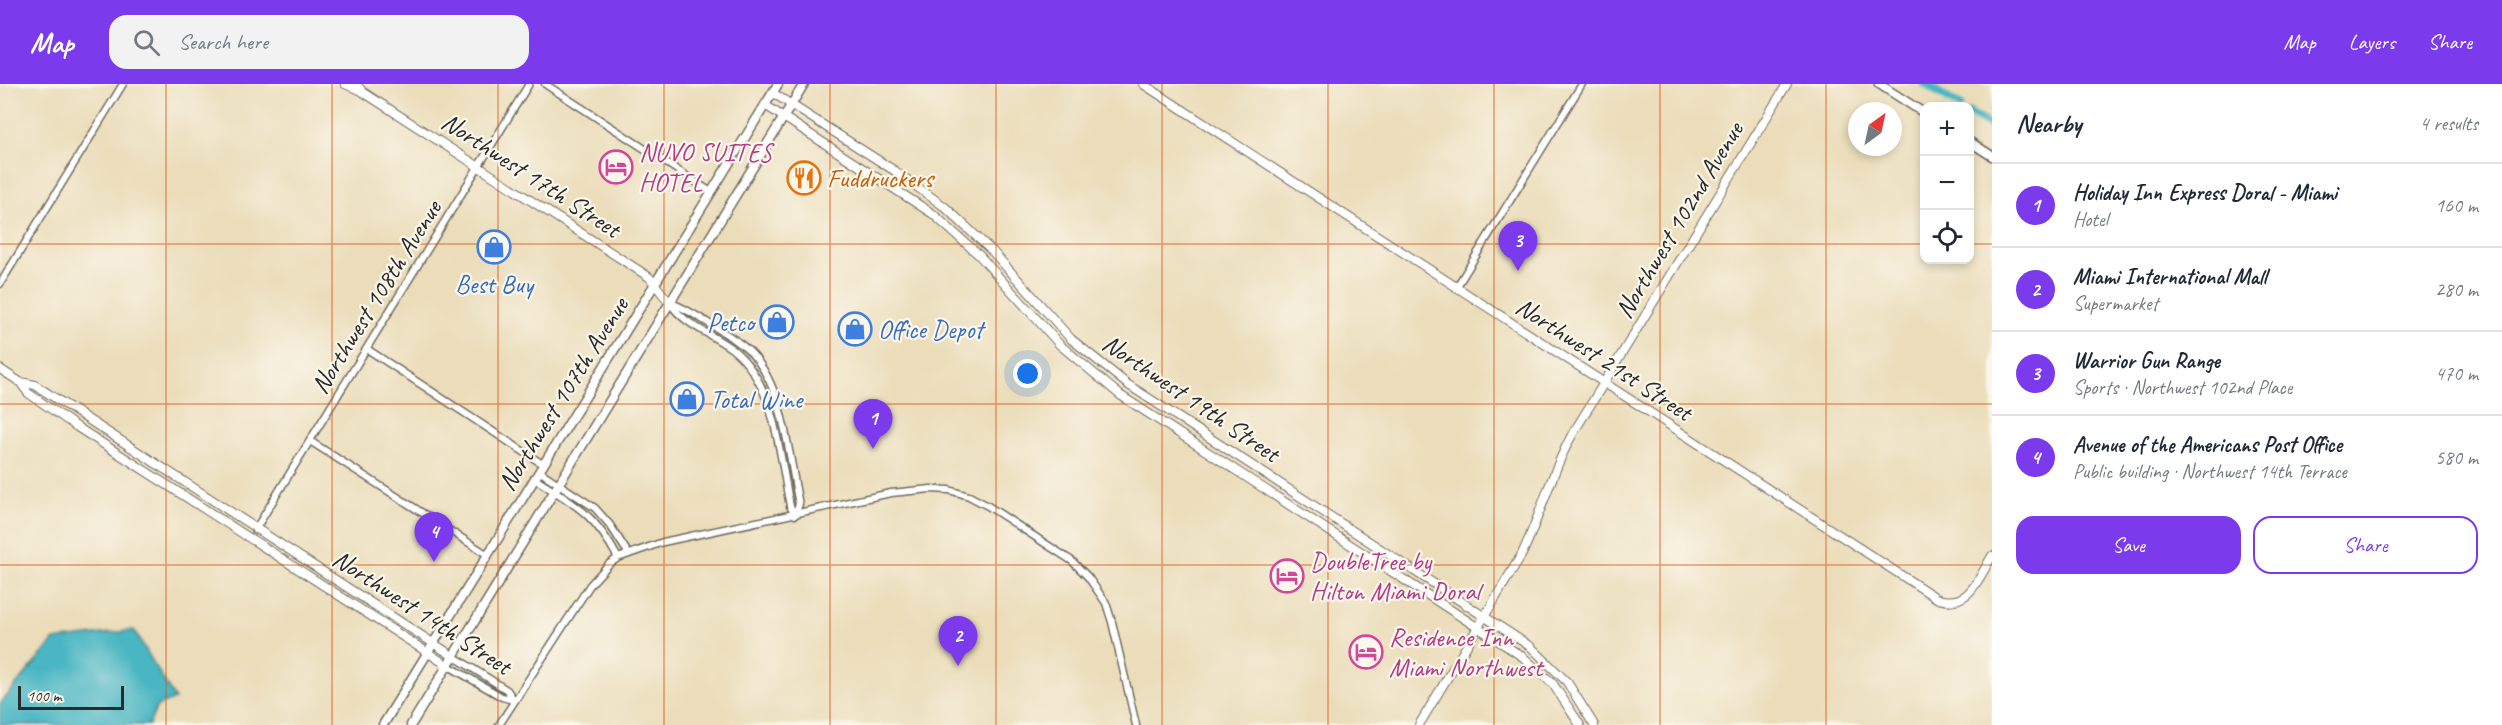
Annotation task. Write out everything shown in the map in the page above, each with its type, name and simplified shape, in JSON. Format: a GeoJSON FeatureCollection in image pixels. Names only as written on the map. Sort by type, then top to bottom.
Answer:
{"type":"FeatureCollection","features":[{"type":"Feature","properties":{"kind":"main road","name":"Northwest 107th Avenue"},"geometry":{"type":"LineString","coordinates":[[383,725],[778,84]]}},
{"type":"Feature","properties":{"kind":"main road","name":"Northwest 107th Avenue"},"geometry":{"type":"LineString","coordinates":[[411,725],[804,84]]}},
{"type":"Feature","properties":{"kind":"main road"},"geometry":{"type":"LineString","coordinates":[[1879,84],[1920,110]]}},
{"type":"Feature","properties":{"kind":"main road"},"geometry":{"type":"LineString","coordinates":[[1974,145],[1992,156]]}},
{"type":"Feature","properties":{"kind":"street"},"geometry":{"type":"LineString","coordinates":[[0,284],[123,84]]}},
{"type":"Feature","properties":{"kind":"street","name":"Northwest 17th Street"},"geometry":{"type":"LineString","coordinates":[[345,84],[363,92],[655,283],[669,302]]}},
{"type":"Feature","properties":{"kind":"street","name":"Northwest 17th Street"},"geometry":{"type":"LineString","coordinates":[[356,84],[363,92]]}},
{"type":"Feature","properties":{"kind":"street","name":"Northwest 108th Avenue"},"geometry":{"type":"LineString","coordinates":[[255,530],[529,84]]}},
{"type":"Feature","properties":{"kind":"street"},"geometry":{"type":"LineString","coordinates":[[546,84],[711,192]]}},
{"type":"Feature","properties":{"kind":"street","name":"Northwest 21st Street"},"geometry":{"type":"LineString","coordinates":[[1143,84],[1938,599],[1955,602],[1967,596],[1992,556]]}},
{"type":"Feature","properties":{"kind":"street"},"geometry":{"type":"LineString","coordinates":[[1456,288],[1582,84]]}},
{"type":"Feature","properties":{"kind":"street","name":"Northwest 102nd Avenue"},"geometry":{"type":"LineString","coordinates":[[1419,725],[1485,618],[1533,530],[1556,464],[1786,84]]}},
{"type":"Feature","properties":{"kind":"street","name":"Northwest 19th Street"},"geometry":{"type":"LineString","coordinates":[[772,93],[895,171],[945,207],[993,252],[1071,339],[1127,384],[1531,647],[1549,663],[1575,693],[1594,725]]}},
{"type":"Feature","properties":{"kind":"street","name":"Northwest 19th Street"},"geometry":{"type":"LineString","coordinates":[[765,105],[940,219],[979,255],[1060,345],[1120,395],[1523,657],[1543,674],[1568,704],[1580,725]]}},
{"type":"Feature","properties":{"kind":"street"},"geometry":{"type":"LineString","coordinates":[[669,302],[684,308],[739,342],[756,358],[766,374],[777,402],[799,504],[795,515]]}},
{"type":"Feature","properties":{"kind":"street"},"geometry":{"type":"LineString","coordinates":[[367,349],[539,472],[591,517],[602,530],[618,558]]}},
{"type":"Feature","properties":{"kind":"street","name":"Northwest 14th Street"},"geometry":{"type":"LineString","coordinates":[[0,369],[20,382],[28,393],[66,420],[328,590],[428,654],[502,697],[514,700]]}},
{"type":"Feature","properties":{"kind":"street","name":"Northwest 14th Street"},"geometry":{"type":"LineString","coordinates":[[20,382],[35,385],[255,530],[507,690],[514,700]]}},
{"type":"Feature","properties":{"kind":"street"},"geometry":{"type":"LineString","coordinates":[[310,441],[488,555]]}},
{"type":"Feature","properties":{"kind":"street"},"geometry":{"type":"LineString","coordinates":[[556,488],[588,502],[603,516],[628,553]]}},
{"type":"Feature","properties":{"kind":"street"},"geometry":{"type":"LineString","coordinates":[[499,725],[590,585],[606,567],[618,558],[663,542],[891,493],[931,489],[949,490],[969,496],[988,506],[1072,561],[1088,577],[1101,595],[1112,622],[1136,725]]}},
{"type":"Feature","properties":{"kind":"street"},"geometry":{"type":"LineString","coordinates":[[250,539],[255,530]]}},
{"type":"Feature","properties":{"kind":"street"},"geometry":{"type":"LineString","coordinates":[[328,590],[334,581]]}},
{"type":"Feature","properties":{"kind":"water"},"geometry":{"type":"Polygon","coordinates":[[[134,630],[175,699],[157,706],[149,725],[0,725],[0,704],[54,640],[134,630]]]}},
{"type":"Feature","properties":{"kind":"waterway"},"geometry":{"type":"LineString","coordinates":[[1925,84],[1954,102]]}},
{"type":"Feature","properties":{"kind":"waterway"},"geometry":{"type":"LineString","coordinates":[[1974,116],[1992,127]]}},
{"type":"Feature","properties":{"kind":"place","name":"NUVO SUITES HOTEL"},"geometry":{"type":"Point","coordinates":[616,167]}},
{"type":"Feature","properties":{"kind":"place","name":"Fuddruckers"},"geometry":{"type":"Point","coordinates":[804,178]}},
{"type":"Feature","properties":{"kind":"place","name":"Best Buy"},"geometry":{"type":"Point","coordinates":[494,247]}},
{"type":"Feature","properties":{"kind":"place","name":"Warrior Gun Range"},"geometry":{"type":"Point","coordinates":[1518,271]}},
{"type":"Feature","properties":{"kind":"place","name":"Petco"},"geometry":{"type":"Point","coordinates":[777,322]}},
{"type":"Feature","properties":{"kind":"place","name":"Office Depot"},"geometry":{"type":"Point","coordinates":[855,329]}},
{"type":"Feature","properties":{"kind":"place","name":"Total Wine"},"geometry":{"type":"Point","coordinates":[687,399]}},
{"type":"Feature","properties":{"kind":"place","name":"Holiday Inn Express Doral - Miami"},"geometry":{"type":"Point","coordinates":[873,449]}},
{"type":"Feature","properties":{"kind":"place","name":"Avenue of the Americans Post Office"},"geometry":{"type":"Point","coordinates":[434,562]}},
{"type":"Feature","properties":{"kind":"place","name":"DoubleTree by Hilton Miami Doral"},"geometry":{"type":"Point","coordinates":[1287,576]}},
{"type":"Feature","properties":{"kind":"place","name":"Residence Inn Miami Northwest"},"geometry":{"type":"Point","coordinates":[1366,652]}},
{"type":"Feature","properties":{"kind":"place","name":"Miami International Mall"},"geometry":{"type":"Point","coordinates":[958,666]}}]}
